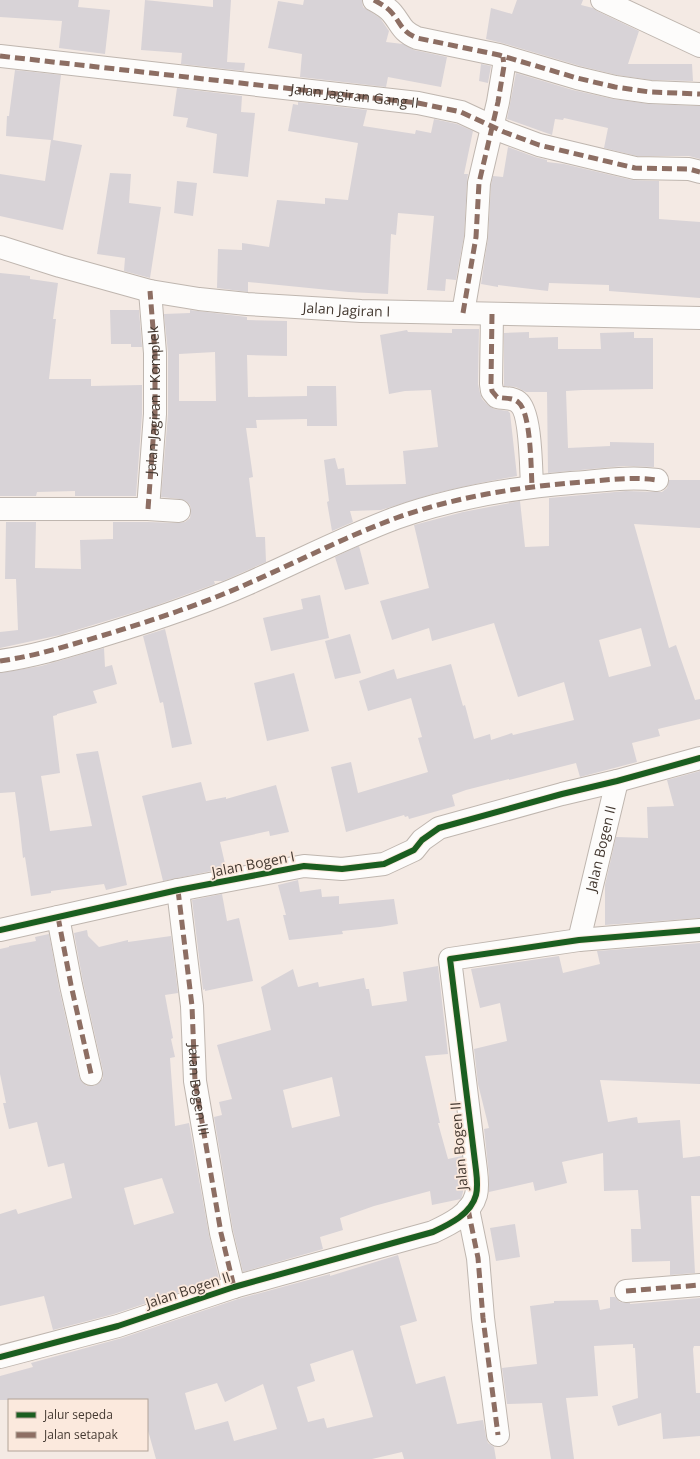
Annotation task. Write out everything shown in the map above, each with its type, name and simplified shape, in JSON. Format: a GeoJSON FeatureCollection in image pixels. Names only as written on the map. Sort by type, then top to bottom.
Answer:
{"type":"FeatureCollection","features":[{"type":"Feature","properties":{"kind":"street"},"geometry":{"type":"LineString","coordinates":[[374,0],[389,10],[408,35],[417,38],[503,57],[615,87],[650,92],[700,94]]}},
{"type":"Feature","properties":{"kind":"street"},"geometry":{"type":"LineString","coordinates":[[602,0],[700,46]]}},
{"type":"Feature","properties":{"kind":"street","name":"Jalan Jagiran Gang II"},"geometry":{"type":"LineString","coordinates":[[0,56],[418,103],[461,112],[504,132],[539,145],[635,168],[689,169],[700,172]]}},
{"type":"Feature","properties":{"kind":"street"},"geometry":{"type":"LineString","coordinates":[[463,313],[476,237],[479,183],[489,138],[493,127],[504,66],[503,57]]}},
{"type":"Feature","properties":{"kind":"street","name":"Jalan Jagiran I"},"geometry":{"type":"LineString","coordinates":[[0,247],[60,266],[150,291],[199,299],[247,304],[361,311],[700,318]]}},
{"type":"Feature","properties":{"kind":"street","name":"Jalan Jagiran I Komplek"},"geometry":{"type":"LineString","coordinates":[[148,509],[155,414],[155,353],[150,291]]}},
{"type":"Feature","properties":{"kind":"street"},"geometry":{"type":"LineString","coordinates":[[492,314],[490,377],[492,391],[497,397],[510,398],[518,402],[525,413],[528,425],[532,486]]}},
{"type":"Feature","properties":{"kind":"street"},"geometry":{"type":"LineString","coordinates":[[0,660],[33,655],[67,646],[208,600],[248,584],[334,544],[397,518],[461,500],[532,486],[620,479],[643,478],[658,480]]}},
{"type":"Feature","properties":{"kind":"street"},"geometry":{"type":"LineString","coordinates":[[0,509],[148,509],[179,512]]}},
{"type":"Feature","properties":{"kind":"street","name":"Jalan Bogen I"},"geometry":{"type":"LineString","coordinates":[[0,930],[178,890],[304,866],[342,869],[384,864],[414,850],[422,840],[439,828],[700,758]]}},
{"type":"Feature","properties":{"kind":"street","name":"Jalan Bogen II"},"geometry":{"type":"LineString","coordinates":[[579,940],[617,781]]}},
{"type":"Feature","properties":{"kind":"street","name":"Jalan Bogen III"},"geometry":{"type":"LineString","coordinates":[[178,890],[192,1006],[195,1081],[221,1233],[234,1287]]}},
{"type":"Feature","properties":{"kind":"street"},"geometry":{"type":"LineString","coordinates":[[58,917],[91,1074]]}},
{"type":"Feature","properties":{"kind":"street","name":"Jalan Bogen II"},"geometry":{"type":"LineString","coordinates":[[0,1357],[118,1326],[234,1287],[433,1232],[459,1218],[474,1201],[476,1193],[476,1170],[450,959],[579,940],[700,930]]}},
{"type":"Feature","properties":{"kind":"street"},"geometry":{"type":"LineString","coordinates":[[468,1209],[478,1258],[483,1318],[498,1434]]}},
{"type":"Feature","properties":{"kind":"street"},"geometry":{"type":"LineString","coordinates":[[626,1291],[700,1285]]}},
{"type":"Feature","properties":{"kind":"building"},"geometry":{"type":"Polygon","coordinates":[[[0,0],[79,0],[78,7],[110,10],[105,54],[59,48],[62,21],[0,17],[0,0]]]}},
{"type":"Feature","properties":{"kind":"building"},"geometry":{"type":"Polygon","coordinates":[[[145,0],[213,7],[213,0],[231,0],[227,62],[245,63],[244,71],[181,64],[182,53],[141,50],[145,0]]]}},
{"type":"Feature","properties":{"kind":"building"},"geometry":{"type":"Polygon","coordinates":[[[304,0],[362,0],[363,7],[380,18],[389,31],[386,42],[403,44],[414,50],[447,57],[441,87],[388,77],[386,87],[300,77],[302,54],[268,48],[278,1],[303,5],[304,0]]]}},
{"type":"Feature","properties":{"kind":"building"},"geometry":{"type":"Polygon","coordinates":[[[517,0],[583,0],[581,5],[593,8],[639,31],[628,64],[692,64],[693,81],[651,80],[617,75],[486,39],[491,8],[512,14],[517,0]]]}},
{"type":"Feature","properties":{"kind":"building"},"geometry":{"type":"Polygon","coordinates":[[[481,64],[491,66],[488,83],[479,81],[481,64]]]}},
{"type":"Feature","properties":{"kind":"building"},"geometry":{"type":"Polygon","coordinates":[[[15,70],[61,75],[53,140],[82,145],[63,230],[0,216],[0,174],[45,181],[51,140],[6,136],[7,116],[9,116],[15,70]]]}},
{"type":"Feature","properties":{"kind":"building"},"geometry":{"type":"Polygon","coordinates":[[[516,73],[573,90],[613,99],[649,104],[700,106],[700,159],[689,156],[637,156],[604,148],[608,128],[564,118],[563,120],[555,119],[552,135],[507,119],[516,73]]]}},
{"type":"Feature","properties":{"kind":"building"},"geometry":{"type":"Polygon","coordinates":[[[177,88],[242,96],[241,112],[255,113],[248,177],[213,173],[217,134],[186,127],[188,118],[173,116],[177,88]]]}},
{"type":"Feature","properties":{"kind":"building"},"geometry":{"type":"Polygon","coordinates":[[[298,102],[367,110],[363,126],[415,134],[416,130],[431,133],[434,119],[457,124],[473,131],[464,174],[468,174],[464,236],[456,280],[446,279],[445,291],[427,290],[434,216],[398,213],[396,235],[391,234],[388,294],[349,292],[248,282],[248,292],[217,288],[218,249],[242,250],[242,243],[269,247],[277,200],[325,204],[325,198],[348,200],[358,143],[288,131],[293,104],[298,105],[298,102]]]}},
{"type":"Feature","properties":{"kind":"building"},"geometry":{"type":"Polygon","coordinates":[[[508,147],[547,160],[547,162],[564,164],[632,180],[659,181],[659,219],[700,222],[700,298],[609,291],[609,285],[549,283],[548,291],[498,285],[498,287],[481,284],[488,238],[491,185],[493,176],[503,177],[508,147]]]}},
{"type":"Feature","properties":{"kind":"building"},"geometry":{"type":"Polygon","coordinates":[[[110,173],[131,174],[129,203],[161,207],[150,278],[124,271],[125,258],[97,254],[110,173]]]}},
{"type":"Feature","properties":{"kind":"building"},"geometry":{"type":"Polygon","coordinates":[[[177,181],[197,183],[193,216],[174,213],[177,181]]]}},
{"type":"Feature","properties":{"kind":"building"},"geometry":{"type":"Polygon","coordinates":[[[0,273],[30,276],[30,279],[58,283],[53,319],[56,319],[49,379],[91,379],[91,386],[142,385],[142,414],[136,496],[75,496],[75,491],[37,492],[36,496],[0,496],[0,273]]]}},
{"type":"Feature","properties":{"kind":"building"},"geometry":{"type":"Polygon","coordinates":[[[110,310],[139,310],[142,347],[131,347],[131,344],[111,344],[110,310]]]}},
{"type":"Feature","properties":{"kind":"building"},"geometry":{"type":"Polygon","coordinates":[[[190,310],[247,317],[247,320],[287,321],[287,356],[247,355],[248,397],[307,396],[307,386],[336,386],[337,426],[307,426],[307,419],[256,420],[257,428],[246,428],[253,477],[249,478],[256,537],[265,537],[266,562],[223,581],[214,581],[215,584],[152,607],[60,635],[0,648],[0,632],[18,630],[16,579],[5,579],[6,522],[36,522],[35,568],[81,569],[80,540],[113,539],[113,522],[178,523],[185,522],[190,518],[190,505],[186,501],[161,497],[168,414],[168,353],[164,314],[190,313],[190,310]],[[215,352],[179,354],[179,401],[216,401],[215,352]]]}},
{"type":"Feature","properties":{"kind":"building"},"geometry":{"type":"Polygon","coordinates":[[[452,329],[479,329],[478,384],[480,393],[482,399],[494,409],[508,411],[510,413],[517,476],[436,493],[381,510],[350,511],[353,522],[332,531],[327,502],[329,501],[324,460],[335,458],[338,469],[344,468],[346,485],[406,484],[403,451],[438,447],[431,390],[405,391],[389,394],[380,335],[407,330],[408,332],[452,333],[452,329]]]}},
{"type":"Feature","properties":{"kind":"building"},"geometry":{"type":"Polygon","coordinates":[[[529,332],[529,338],[558,337],[558,349],[601,349],[600,333],[634,332],[634,338],[653,338],[653,389],[566,391],[568,448],[610,446],[610,442],[654,443],[654,467],[624,466],[548,473],[547,392],[526,392],[516,387],[504,386],[504,333],[529,332]]]}},
{"type":"Feature","properties":{"kind":"building"},"geometry":{"type":"Polygon","coordinates":[[[669,480],[700,480],[700,528],[634,524],[669,648],[676,645],[695,700],[700,699],[700,719],[658,729],[660,736],[632,743],[637,762],[580,777],[576,763],[509,779],[452,795],[455,806],[409,819],[408,816],[405,817],[404,815],[346,832],[331,767],[351,762],[358,793],[428,772],[418,738],[422,737],[411,698],[368,711],[359,681],[394,669],[397,679],[451,664],[463,706],[465,705],[474,739],[490,734],[491,740],[512,733],[513,735],[574,720],[564,682],[518,697],[494,623],[432,641],[429,628],[392,640],[380,601],[429,588],[414,525],[463,512],[520,501],[525,547],[549,546],[549,498],[626,491],[662,492],[667,488],[669,480]],[[641,628],[599,640],[609,677],[651,666],[641,628]]]}},
{"type":"Feature","properties":{"kind":"building"},"geometry":{"type":"Polygon","coordinates":[[[359,546],[369,584],[345,590],[335,557],[359,546]]]}},
{"type":"Feature","properties":{"kind":"building"},"geometry":{"type":"Polygon","coordinates":[[[320,595],[329,638],[271,651],[263,618],[303,609],[301,599],[320,595]]]}},
{"type":"Feature","properties":{"kind":"building"},"geometry":{"type":"Polygon","coordinates":[[[165,629],[192,744],[172,748],[163,702],[160,703],[143,636],[165,629]]]}},
{"type":"Feature","properties":{"kind":"building"},"geometry":{"type":"Polygon","coordinates":[[[350,634],[361,673],[335,679],[325,641],[350,634]]]}},
{"type":"Feature","properties":{"kind":"building"},"geometry":{"type":"Polygon","coordinates":[[[104,648],[105,667],[112,665],[117,684],[93,691],[97,703],[53,716],[60,773],[41,776],[50,831],[92,826],[76,754],[98,751],[127,885],[106,890],[104,884],[51,891],[51,893],[31,896],[25,857],[23,858],[15,792],[0,793],[0,673],[41,666],[104,648]]]}},
{"type":"Feature","properties":{"kind":"building"},"geometry":{"type":"Polygon","coordinates":[[[294,673],[309,731],[267,741],[254,683],[294,673]]]}},
{"type":"Feature","properties":{"kind":"building"},"geometry":{"type":"Polygon","coordinates":[[[700,771],[700,918],[605,925],[605,885],[616,837],[648,838],[647,807],[674,806],[667,780],[700,771]]]}},
{"type":"Feature","properties":{"kind":"building"},"geometry":{"type":"Polygon","coordinates":[[[201,782],[206,801],[226,797],[226,799],[276,785],[289,832],[270,836],[269,831],[220,842],[226,868],[163,881],[142,796],[201,782]]]}},
{"type":"Feature","properties":{"kind":"building"},"geometry":{"type":"Polygon","coordinates":[[[298,880],[300,892],[321,889],[322,897],[339,896],[339,904],[394,899],[398,924],[342,931],[343,934],[289,940],[283,915],[286,915],[278,885],[298,880]]]}},
{"type":"Feature","properties":{"kind":"building"},"geometry":{"type":"Polygon","coordinates":[[[222,894],[227,921],[239,918],[253,981],[205,991],[205,989],[203,990],[192,900],[222,894]]]}},
{"type":"Feature","properties":{"kind":"building"},"geometry":{"type":"Polygon","coordinates":[[[87,930],[88,936],[99,947],[128,940],[128,942],[171,936],[178,993],[165,995],[175,1057],[170,1058],[175,1126],[189,1123],[209,1235],[219,1279],[114,1314],[53,1330],[44,1296],[0,1306],[0,1214],[16,1209],[18,1214],[72,1198],[64,1163],[48,1167],[37,1122],[9,1129],[3,1103],[6,1103],[0,1074],[0,949],[36,941],[35,937],[49,934],[59,988],[79,1077],[87,1086],[94,1086],[103,1078],[103,1071],[83,982],[74,933],[87,930]],[[162,1178],[124,1188],[134,1225],[174,1213],[162,1178]]]}},
{"type":"Feature","properties":{"kind":"building"},"geometry":{"type":"Polygon","coordinates":[[[700,943],[700,1084],[600,1080],[608,1122],[637,1117],[638,1123],[680,1120],[683,1158],[700,1156],[700,1196],[691,1196],[695,1273],[670,1275],[670,1261],[632,1262],[631,1229],[641,1229],[638,1190],[604,1191],[603,1153],[562,1162],[567,1183],[535,1191],[533,1182],[489,1192],[489,1175],[484,1129],[489,1128],[478,1084],[474,1049],[507,1041],[500,1003],[480,1008],[471,969],[559,956],[563,973],[600,964],[597,951],[700,943]]]}},
{"type":"Feature","properties":{"kind":"building"},"geometry":{"type":"Polygon","coordinates":[[[438,966],[448,1054],[425,1056],[440,1123],[438,1123],[448,1159],[462,1156],[465,1183],[461,1199],[432,1205],[430,1191],[374,1206],[340,1218],[343,1230],[320,1237],[323,1249],[243,1272],[233,1230],[214,1117],[222,1115],[219,1102],[232,1099],[217,1045],[271,1030],[261,987],[293,969],[298,987],[318,982],[319,987],[364,978],[366,989],[369,989],[372,1006],[407,1001],[403,972],[438,966]],[[332,1077],[283,1090],[292,1128],[340,1116],[332,1077]]]}},
{"type":"Feature","properties":{"kind":"building"},"geometry":{"type":"Polygon","coordinates":[[[515,1224],[520,1257],[496,1261],[490,1228],[515,1224]]]}},
{"type":"Feature","properties":{"kind":"building"},"geometry":{"type":"Polygon","coordinates":[[[398,1255],[417,1321],[400,1326],[416,1384],[445,1376],[457,1424],[483,1420],[488,1443],[494,1447],[496,1459],[404,1459],[402,1452],[372,1459],[156,1459],[148,1431],[148,1399],[0,1400],[0,1376],[33,1367],[31,1363],[122,1338],[238,1299],[330,1274],[330,1276],[398,1255]],[[353,1350],[310,1364],[315,1381],[297,1387],[308,1422],[324,1418],[327,1428],[373,1417],[353,1350]],[[217,1383],[185,1393],[195,1430],[228,1421],[234,1441],[277,1429],[263,1384],[225,1402],[217,1383]]]}},
{"type":"Feature","properties":{"kind":"building"},"geometry":{"type":"Polygon","coordinates":[[[610,1297],[615,1297],[620,1302],[630,1304],[700,1298],[700,1346],[694,1346],[693,1349],[696,1393],[700,1393],[700,1436],[663,1439],[661,1413],[618,1426],[612,1406],[638,1398],[635,1348],[633,1348],[633,1344],[594,1346],[598,1396],[566,1398],[574,1459],[551,1459],[542,1403],[507,1404],[502,1368],[537,1364],[530,1306],[554,1303],[554,1301],[598,1300],[600,1310],[610,1308],[610,1297]]]}},
{"type":"Feature","properties":{"kind":"marked path"},"geometry":{"type":"LineString","coordinates":[[374,0],[388,9],[402,27],[408,33],[417,38],[499,55],[577,78],[615,87],[650,92],[700,94]]}},
{"type":"Feature","properties":{"kind":"marked path"},"geometry":{"type":"LineString","coordinates":[[0,56],[418,103],[461,112],[504,132],[539,145],[635,168],[689,169],[700,172]]}},
{"type":"Feature","properties":{"kind":"marked path"},"geometry":{"type":"LineString","coordinates":[[463,313],[476,237],[479,183],[498,102],[504,66],[503,57]]}},
{"type":"Feature","properties":{"kind":"marked path"},"geometry":{"type":"LineString","coordinates":[[148,509],[155,414],[155,353],[150,291]]}},
{"type":"Feature","properties":{"kind":"marked path"},"geometry":{"type":"LineString","coordinates":[[492,314],[492,391],[497,397],[516,400],[522,407],[526,417],[530,441],[532,486]]}},
{"type":"Feature","properties":{"kind":"marked path"},"geometry":{"type":"LineString","coordinates":[[0,661],[38,654],[193,606],[229,592],[377,525],[417,511],[460,499],[549,485],[625,479],[657,480]]}},
{"type":"Feature","properties":{"kind":"marked path"},"geometry":{"type":"LineString","coordinates":[[178,890],[192,1006],[195,1081],[221,1233],[234,1287]]}},
{"type":"Feature","properties":{"kind":"marked path"},"geometry":{"type":"LineString","coordinates":[[58,917],[71,985],[91,1074]]}},
{"type":"Feature","properties":{"kind":"marked path"},"geometry":{"type":"LineString","coordinates":[[468,1209],[478,1258],[483,1318],[498,1435]]}},
{"type":"Feature","properties":{"kind":"marked path"},"geometry":{"type":"LineString","coordinates":[[626,1291],[700,1285]]}},
{"type":"Feature","properties":{"kind":"cycle path"},"geometry":{"type":"LineString","coordinates":[[0,930],[178,890],[304,866],[342,869],[384,864],[414,850],[422,840],[439,828],[700,758]]}},
{"type":"Feature","properties":{"kind":"cycle path"},"geometry":{"type":"LineString","coordinates":[[0,1357],[118,1326],[234,1287],[433,1232],[453,1222],[470,1208],[477,1192],[477,1182],[450,959],[579,940],[700,930]]}}]}
